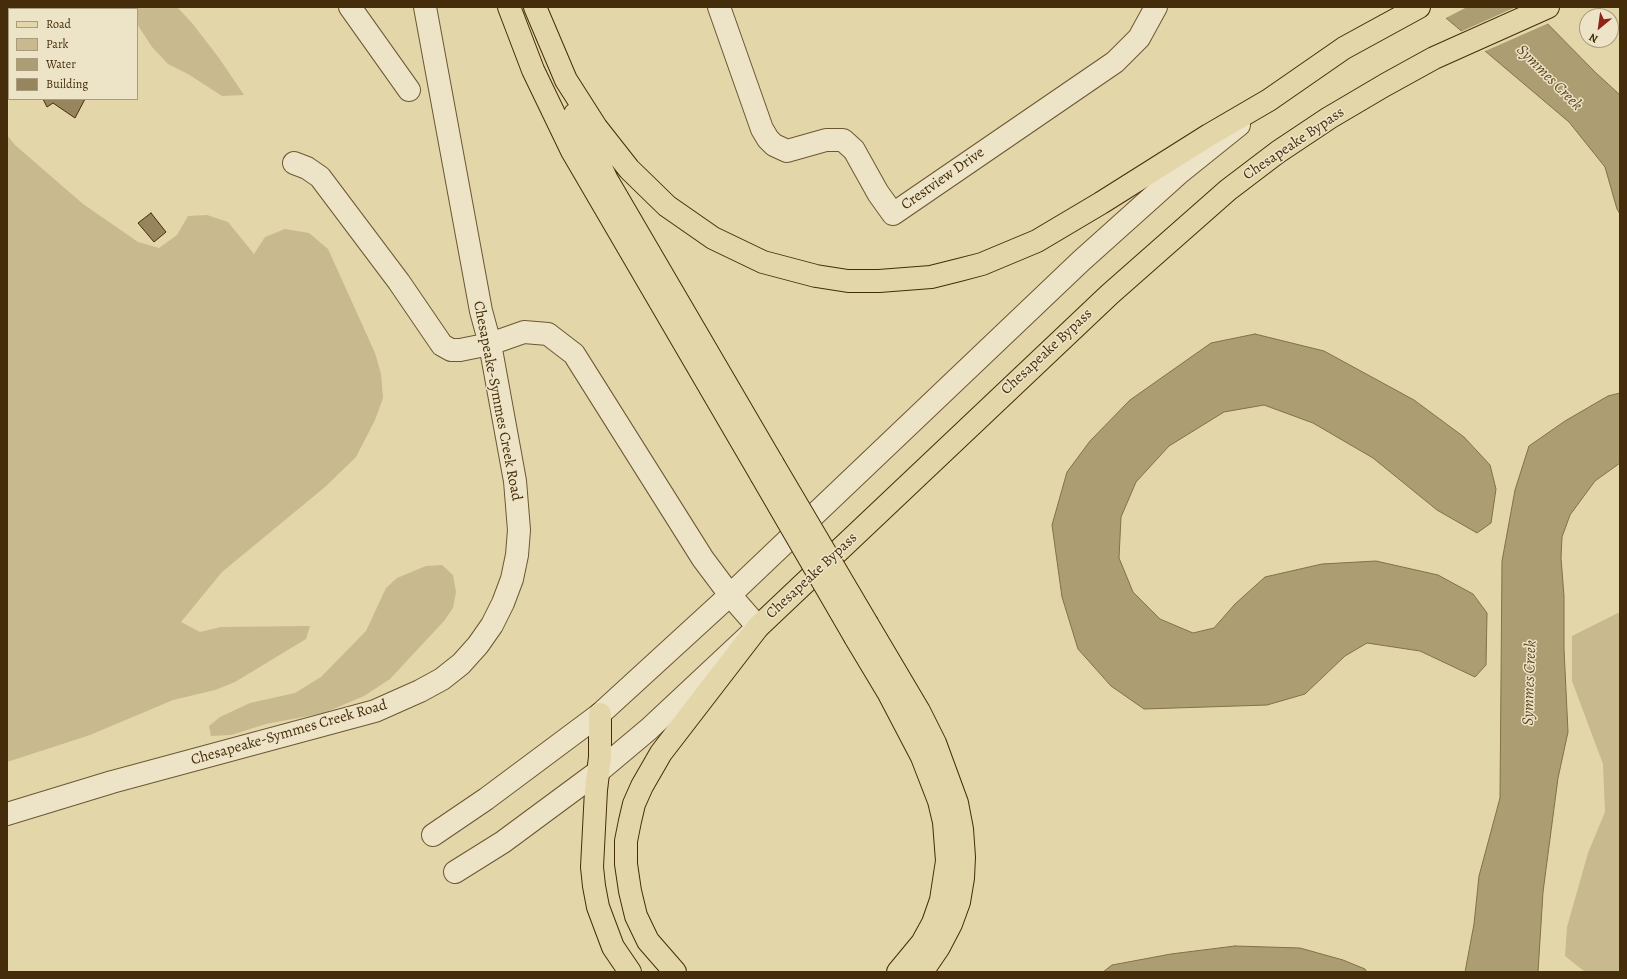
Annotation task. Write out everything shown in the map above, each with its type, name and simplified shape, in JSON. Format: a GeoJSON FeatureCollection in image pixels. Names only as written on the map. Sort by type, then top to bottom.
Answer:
{"type":"FeatureCollection","features":[{"type":"Feature","properties":{"kind":"main road"},"geometry":{"type":"LineString","coordinates":[[509,7],[533,70],[572,151],[767,469],[862,631],[919,712],[935,744],[957,803],[962,829],[964,864],[959,902],[948,930],[922,972]]}},
{"type":"Feature","properties":{"kind":"main road"},"geometry":{"type":"LineString","coordinates":[[535,7],[566,80],[573,109],[580,127],[767,469]]}},
{"type":"Feature","properties":{"kind":"main road"},"geometry":{"type":"LineString","coordinates":[[566,80],[596,127],[629,169],[667,206],[690,223],[724,244],[763,262],[816,276],[848,281],[892,281],[931,277],[982,264],[1008,254],[1062,227],[1209,135],[1269,100],[1344,48],[1419,7]]}},
{"type":"Feature","properties":{"kind":"main road","name":"Chesapeake Bypass"},"geometry":{"type":"LineString","coordinates":[[758,627],[1012,385],[1171,239],[1228,190],[1278,152],[1329,118],[1384,85],[1434,58],[1548,7]]}},
{"type":"Feature","properties":{"kind":"main road"},"geometry":{"type":"LineString","coordinates":[[675,972],[648,941],[636,916],[626,864],[626,841],[634,804],[642,786],[661,753],[758,627]]}},
{"type":"Feature","properties":{"kind":"main road"},"geometry":{"type":"LineString","coordinates":[[862,631],[888,692],[922,756],[939,801],[944,822],[947,860],[941,900],[933,923],[922,943],[898,972]]}},
{"type":"Feature","properties":{"kind":"main road"},"geometry":{"type":"LineString","coordinates":[[600,714],[599,771],[596,790],[592,860],[594,886],[598,908],[613,947],[630,972]]}},
{"type":"Feature","properties":{"kind":"street"},"geometry":{"type":"LineString","coordinates":[[350,7],[409,90]]}},
{"type":"Feature","properties":{"kind":"street","name":"Chesapeake-Symmes Creek Road"},"geometry":{"type":"LineString","coordinates":[[7,814],[112,782],[375,711],[420,692],[442,679],[461,664],[478,646],[495,620],[512,579],[517,555],[519,530],[515,481],[490,344],[481,311],[425,7]]}},
{"type":"Feature","properties":{"kind":"street","name":"Crestview Drive"},"geometry":{"type":"LineString","coordinates":[[719,7],[762,129],[768,139],[774,145],[788,151],[826,140],[842,140],[854,150],[878,193],[893,214],[1115,62],[1139,38],[1156,7]]}},
{"type":"Feature","properties":{"kind":"street"},"geometry":{"type":"LineString","coordinates":[[433,835],[486,799],[600,714],[730,595],[1081,261],[1178,174],[1269,100]]}},
{"type":"Feature","properties":{"kind":"street"},"geometry":{"type":"LineString","coordinates":[[294,163],[307,168],[320,177],[399,282],[442,345],[451,350],[460,350],[490,344],[524,332],[548,334],[574,354],[703,559],[730,595],[758,627]]}},
{"type":"Feature","properties":{"kind":"street","name":"Chesapeake Bypass"},"geometry":{"type":"LineString","coordinates":[[455,872],[503,842],[599,771],[649,729],[758,627]]}},
{"type":"Feature","properties":{"kind":"green space"},"geometry":{"type":"Polygon","coordinates":[[[119,7],[177,7],[192,23],[219,58],[244,95],[222,96],[188,74],[168,64],[152,47],[138,26],[138,8],[119,7]]]}},
{"type":"Feature","properties":{"kind":"green space"},"geometry":{"type":"Polygon","coordinates":[[[7,135],[15,145],[83,204],[138,242],[159,248],[177,235],[188,216],[207,215],[228,222],[254,254],[265,237],[285,229],[309,233],[328,249],[375,353],[381,374],[383,398],[375,420],[356,457],[325,487],[222,572],[181,622],[200,632],[221,627],[310,626],[306,639],[235,682],[215,690],[173,700],[90,735],[7,762],[7,135]]]}},
{"type":"Feature","properties":{"kind":"green space"},"geometry":{"type":"Polygon","coordinates":[[[442,565],[453,575],[456,592],[453,608],[444,621],[390,679],[364,696],[324,713],[266,724],[231,735],[211,736],[209,726],[220,717],[250,703],[295,693],[321,677],[366,631],[386,588],[397,578],[426,566],[442,565]]]}},
{"type":"Feature","properties":{"kind":"green space"},"geometry":{"type":"Polygon","coordinates":[[[1620,612],[1620,972],[1585,972],[1565,956],[1567,927],[1588,853],[1605,812],[1603,764],[1572,681],[1572,636],[1620,612]]]}},
{"type":"Feature","properties":{"kind":"water","name":"Symmes Creek"},"geometry":{"type":"Polygon","coordinates":[[[1433,7],[1531,7],[1595,72],[1620,95],[1620,214],[1617,209],[1605,167],[1569,122],[1433,7]]]}},
{"type":"Feature","properties":{"kind":"water"},"geometry":{"type":"Polygon","coordinates":[[[1255,334],[1324,351],[1414,400],[1464,437],[1490,465],[1496,489],[1491,523],[1477,533],[1437,510],[1373,458],[1313,423],[1264,405],[1224,412],[1169,446],[1136,482],[1121,517],[1119,558],[1133,592],[1160,619],[1193,633],[1214,628],[1235,604],[1265,577],[1322,564],[1376,561],[1438,575],[1473,594],[1487,613],[1486,665],[1475,677],[1420,651],[1367,643],[1345,656],[1305,694],[1267,705],[1144,709],[1111,686],[1078,649],[1062,597],[1052,525],[1067,472],[1090,441],[1130,400],[1211,343],[1255,334]]]}},
{"type":"Feature","properties":{"kind":"water","name":"Symmes Creek"},"geometry":{"type":"Polygon","coordinates":[[[1620,393],[1620,463],[1595,481],[1570,515],[1562,537],[1561,558],[1564,596],[1564,649],[1568,732],[1558,778],[1543,892],[1538,972],[1465,972],[1474,924],[1479,876],[1500,798],[1502,561],[1515,490],[1529,446],[1565,421],[1608,396],[1620,393]]]}},
{"type":"Feature","properties":{"kind":"water"},"geometry":{"type":"Polygon","coordinates":[[[1235,946],[1300,948],[1343,960],[1365,969],[1367,972],[1103,972],[1112,965],[1171,954],[1235,946]]]}},
{"type":"Feature","properties":{"kind":"pier"},"geometry":{"type":"Polygon","coordinates":[[[1431,7],[1467,7],[1444,19],[1431,7]]]}},
{"type":"Feature","properties":{"kind":"pier"},"geometry":{"type":"Polygon","coordinates":[[[1516,7],[1534,7],[1549,23],[1483,52],[1460,32],[1516,7]]]}},
{"type":"Feature","properties":{"kind":"building"},"geometry":{"type":"Polygon","coordinates":[[[44,100],[84,100],[75,118],[53,103],[47,107],[44,100]]]}},
{"type":"Feature","properties":{"kind":"building"},"geometry":{"type":"Polygon","coordinates":[[[151,213],[166,232],[154,242],[138,223],[151,213]]]}}]}
